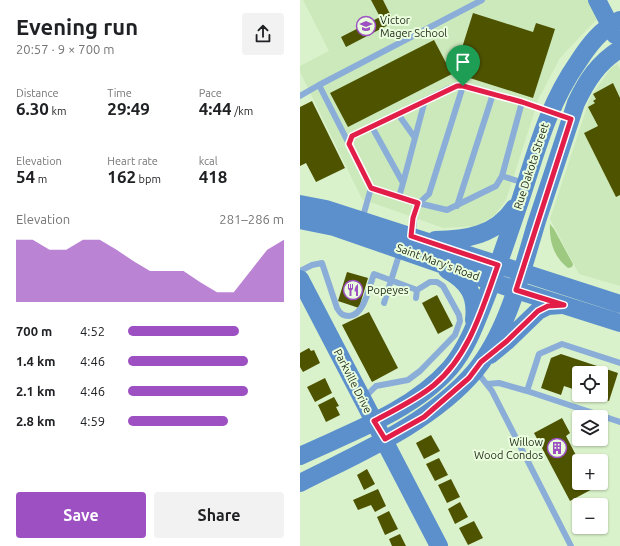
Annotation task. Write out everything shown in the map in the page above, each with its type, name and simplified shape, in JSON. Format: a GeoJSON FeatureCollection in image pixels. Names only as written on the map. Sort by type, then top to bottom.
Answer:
{"type":"FeatureCollection","features":[{"type":"Feature","properties":{"kind":"main road"},"geometry":{"type":"LineString","coordinates":[[597,0],[615,23],[620,45]]}},
{"type":"Feature","properties":{"kind":"main road","name":"Rue Dakota Street"},"geometry":{"type":"LineString","coordinates":[[472,335],[498,265],[549,112],[562,85],[590,44],[615,23]]}},
{"type":"Feature","properties":{"kind":"main road","name":"Rue Dakota Street"},"geometry":{"type":"LineString","coordinates":[[478,366],[499,332],[516,290],[576,103],[592,75],[605,58],[620,49]]}},
{"type":"Feature","properties":{"kind":"main road"},"geometry":{"type":"LineString","coordinates":[[414,245],[482,234],[502,222],[523,191]]}},
{"type":"Feature","properties":{"kind":"main road","name":"Saint Mary's Road"},"geometry":{"type":"LineString","coordinates":[[300,204],[326,209],[362,220],[492,282],[620,323]]}},
{"type":"Feature","properties":{"kind":"main road","name":"Saint Mary's Road"},"geometry":{"type":"LineString","coordinates":[[300,220],[498,265],[620,304]]}},
{"type":"Feature","properties":{"kind":"main road"},"geometry":{"type":"LineString","coordinates":[[300,456],[374,421],[412,400],[435,384],[452,366],[472,335],[476,305],[462,279],[414,245]]}},
{"type":"Feature","properties":{"kind":"main road","name":"Parkville Drive"},"geometry":{"type":"LineString","coordinates":[[300,279],[374,421],[385,439],[439,546]]}},
{"type":"Feature","properties":{"kind":"main road"},"geometry":{"type":"LineString","coordinates":[[300,483],[424,417],[538,311],[548,306],[564,305]]}},
{"type":"Feature","properties":{"kind":"lane"},"geometry":{"type":"LineString","coordinates":[[300,96],[482,0]]}},
{"type":"Feature","properties":{"kind":"lane"},"geometry":{"type":"LineString","coordinates":[[319,85],[371,188],[362,220]]}},
{"type":"Feature","properties":{"kind":"lane"},"geometry":{"type":"LineString","coordinates":[[349,144],[352,136],[450,88],[463,86],[522,102],[571,119]]}},
{"type":"Feature","properties":{"kind":"lane"},"geometry":{"type":"LineString","coordinates":[[384,303],[391,279],[414,245],[413,218],[418,203],[429,194],[463,86]]}},
{"type":"Feature","properties":{"kind":"lane"},"geometry":{"type":"LineString","coordinates":[[457,206],[493,94]]}},
{"type":"Feature","properties":{"kind":"lane"},"geometry":{"type":"LineString","coordinates":[[399,197],[426,100]]}},
{"type":"Feature","properties":{"kind":"lane"},"geometry":{"type":"LineString","coordinates":[[371,188],[418,203],[447,210],[496,186],[502,176],[522,102]]}},
{"type":"Feature","properties":{"kind":"lane"},"geometry":{"type":"LineString","coordinates":[[398,114],[415,138]]}},
{"type":"Feature","properties":{"kind":"lane"},"geometry":{"type":"LineString","coordinates":[[372,126],[403,183]]}},
{"type":"Feature","properties":{"kind":"lane"},"geometry":{"type":"LineString","coordinates":[[502,176],[523,191]]}},
{"type":"Feature","properties":{"kind":"lane"},"geometry":{"type":"LineString","coordinates":[[300,271],[312,265],[322,263],[336,308],[345,316],[352,316],[358,312],[362,306],[374,274],[391,279],[417,290]]}},
{"type":"Feature","properties":{"kind":"lane"},"geometry":{"type":"LineString","coordinates":[[363,400],[368,392],[376,386],[389,382],[401,383],[420,371],[455,336],[460,321],[459,315],[443,286],[437,282],[430,282],[417,290]]}},
{"type":"Feature","properties":{"kind":"lane"},"geometry":{"type":"LineString","coordinates":[[416,298],[417,290]]}},
{"type":"Feature","properties":{"kind":"lane"},"geometry":{"type":"LineString","coordinates":[[526,391],[539,354],[562,344],[620,363]]}},
{"type":"Feature","properties":{"kind":"lane"},"geometry":{"type":"LineString","coordinates":[[478,366],[571,546]]}},
{"type":"Feature","properties":{"kind":"lane"},"geometry":{"type":"LineString","coordinates":[[487,384],[499,383],[620,422]]}},
{"type":"Feature","properties":{"kind":"shaded area"},"geometry":{"type":"Polygon","coordinates":[[[303,0],[590,0],[598,18],[560,58],[539,98],[506,200],[495,215],[477,226],[443,228],[362,199],[300,72],[300,66],[329,51],[303,0]]]}},
{"type":"Feature","properties":{"kind":"shaded area"},"geometry":{"type":"Polygon","coordinates":[[[617,64],[620,69],[620,286],[579,274],[550,219],[590,98],[610,69],[617,64]]]}},
{"type":"Feature","properties":{"kind":"shaded area"},"geometry":{"type":"Polygon","coordinates":[[[550,224],[573,264],[572,267],[568,268],[563,264],[553,249],[550,237],[550,224]]]}},
{"type":"Feature","properties":{"kind":"building"},"geometry":{"type":"Polygon","coordinates":[[[371,0],[383,0],[394,22],[346,47],[341,37],[380,17],[371,0]]]}},
{"type":"Feature","properties":{"kind":"building"},"geometry":{"type":"Polygon","coordinates":[[[473,13],[533,32],[536,23],[555,29],[533,98],[454,73],[473,13]]]}},
{"type":"Feature","properties":{"kind":"building"},"geometry":{"type":"Polygon","coordinates":[[[434,40],[452,74],[348,127],[330,93],[434,40]]]}},
{"type":"Feature","properties":{"kind":"building"},"geometry":{"type":"Polygon","coordinates":[[[613,83],[620,98],[620,195],[616,197],[584,133],[598,126],[588,107],[595,103],[593,101],[596,99],[593,94],[613,83]]]}},
{"type":"Feature","properties":{"kind":"building"},"geometry":{"type":"Polygon","coordinates":[[[312,101],[345,168],[316,182],[306,163],[300,166],[300,107],[312,101]]]}},
{"type":"Feature","properties":{"kind":"building","name":"Popeyes"},"geometry":{"type":"Polygon","coordinates":[[[347,272],[368,278],[359,308],[338,301],[347,272]]]}},
{"type":"Feature","properties":{"kind":"building"},"geometry":{"type":"Polygon","coordinates":[[[437,295],[453,326],[438,334],[422,303],[437,295]]]}},
{"type":"Feature","properties":{"kind":"building"},"geometry":{"type":"Polygon","coordinates":[[[369,312],[398,368],[372,382],[342,325],[369,312]]]}},
{"type":"Feature","properties":{"kind":"building"},"geometry":{"type":"Polygon","coordinates":[[[309,348],[311,351],[314,350],[320,363],[303,372],[300,367],[300,353],[309,348]]]}},
{"type":"Feature","properties":{"kind":"building"},"geometry":{"type":"Polygon","coordinates":[[[561,354],[597,366],[572,366],[572,389],[564,386],[561,395],[541,388],[551,358],[561,354]]]}},
{"type":"Feature","properties":{"kind":"building"},"geometry":{"type":"Polygon","coordinates":[[[608,370],[618,373],[608,401],[608,370]]]}},
{"type":"Feature","properties":{"kind":"building"},"geometry":{"type":"Polygon","coordinates":[[[325,378],[332,393],[315,402],[307,387],[325,378]]]}},
{"type":"Feature","properties":{"kind":"building"},"geometry":{"type":"Polygon","coordinates":[[[334,397],[339,406],[336,407],[340,415],[326,422],[318,405],[334,397]]]}},
{"type":"Feature","properties":{"kind":"building","name":"Willow Wood Condos"},"geometry":{"type":"Polygon","coordinates":[[[562,418],[570,433],[566,436],[575,454],[572,454],[572,490],[591,490],[576,498],[572,498],[570,501],[534,433],[562,418]]]}},
{"type":"Feature","properties":{"kind":"building"},"geometry":{"type":"Polygon","coordinates":[[[431,435],[440,451],[424,459],[416,443],[431,435]]]}},
{"type":"Feature","properties":{"kind":"building"},"geometry":{"type":"Polygon","coordinates":[[[439,458],[448,475],[435,481],[426,464],[439,458]]]}},
{"type":"Feature","properties":{"kind":"building"},"geometry":{"type":"Polygon","coordinates":[[[367,469],[375,484],[364,490],[357,475],[367,469]]]}},
{"type":"Feature","properties":{"kind":"building"},"geometry":{"type":"Polygon","coordinates":[[[451,479],[460,497],[447,503],[438,485],[451,479]]]}},
{"type":"Feature","properties":{"kind":"building"},"geometry":{"type":"Polygon","coordinates":[[[378,489],[386,506],[375,512],[371,505],[358,510],[353,500],[378,489]]]}},
{"type":"Feature","properties":{"kind":"building"},"geometry":{"type":"Polygon","coordinates":[[[460,502],[468,517],[455,524],[448,509],[460,502]]]}},
{"type":"Feature","properties":{"kind":"building"},"geometry":{"type":"Polygon","coordinates":[[[389,511],[398,529],[385,535],[377,517],[389,511]]]}},
{"type":"Feature","properties":{"kind":"building"},"geometry":{"type":"Polygon","coordinates":[[[474,521],[483,538],[468,545],[459,528],[474,521]]]}},
{"type":"Feature","properties":{"kind":"building"},"geometry":{"type":"Polygon","coordinates":[[[400,534],[406,546],[392,546],[389,539],[400,534]]]}},
{"type":"Feature","properties":{"kind":"place","name":"Victor Mager School"},"geometry":{"type":"Point","coordinates":[366,26]}},
{"type":"Feature","properties":{"kind":"place","name":"Popeyes"},"geometry":{"type":"Point","coordinates":[353,290]}},
{"type":"Feature","properties":{"kind":"place","name":"Willow Wood Condos"},"geometry":{"type":"Point","coordinates":[557,448]}},
{"type":"Feature","properties":{"kind":"route"},"geometry":{"type":"LineString","coordinates":[[463,86],[522,102],[571,119],[516,290],[564,305],[542,308],[526,321],[507,341],[481,362],[469,378],[424,417],[385,439],[374,421],[412,400],[435,384],[452,366],[472,335],[498,265],[411,236],[413,218],[418,203],[371,188],[349,144],[352,136],[450,88],[463,86]]}}]}
